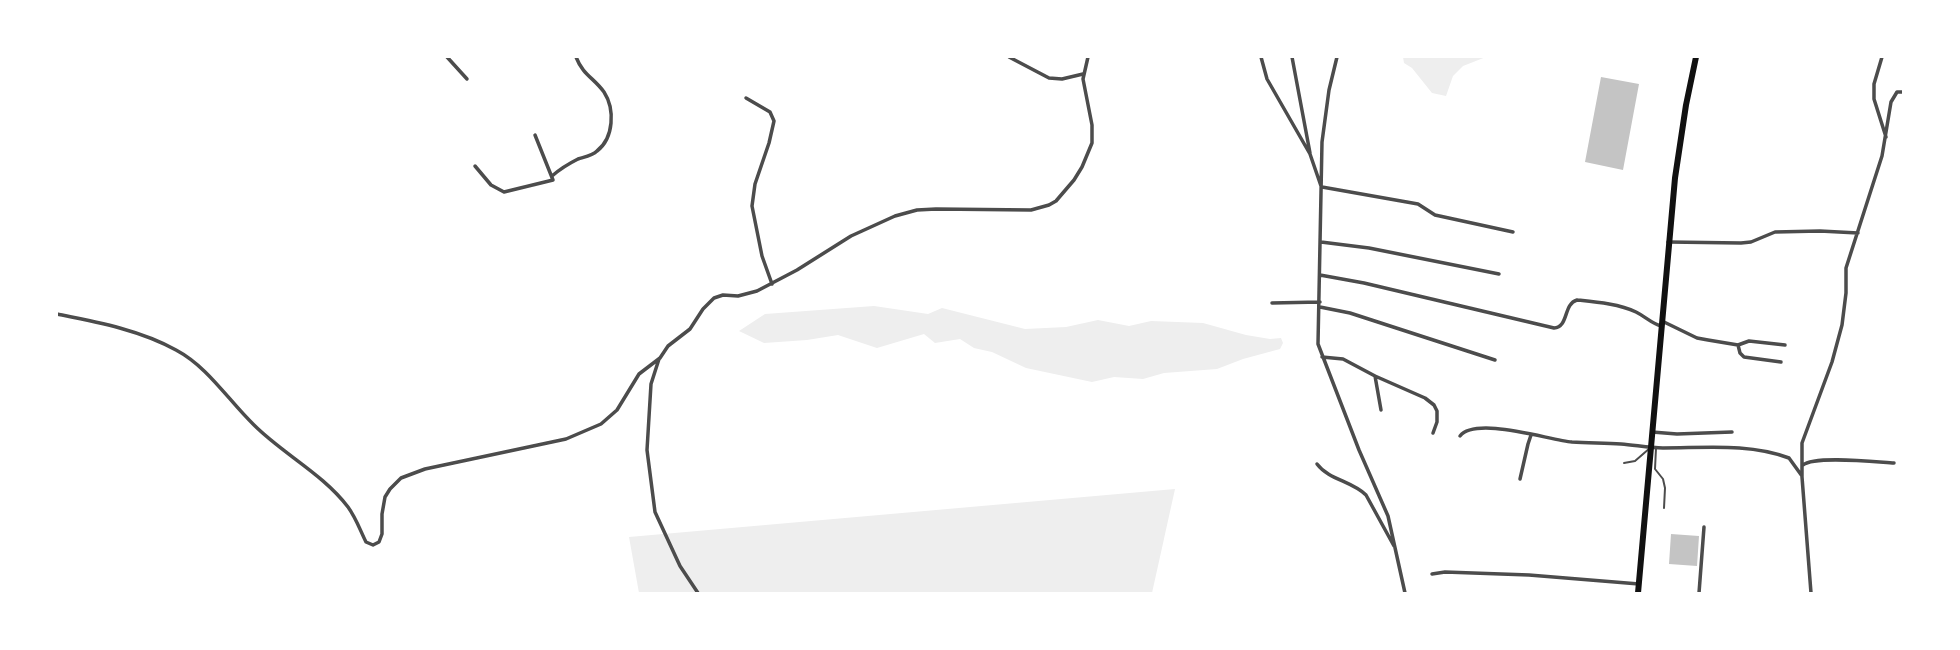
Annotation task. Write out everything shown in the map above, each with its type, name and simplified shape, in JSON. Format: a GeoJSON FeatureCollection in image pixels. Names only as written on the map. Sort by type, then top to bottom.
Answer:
{"type":"FeatureCollection","features":[{"type":"Feature","properties":{"kind":"main road"},"geometry":{"type":"LineString","coordinates":[[1638,593],[1653,447],[1652,432],[1668,242],[1680,143],[1696,57]]}},
{"type":"Feature","properties":{"kind":"street"},"geometry":{"type":"LineString","coordinates":[[447,57],[467,79]]}},
{"type":"Feature","properties":{"kind":"street"},"geometry":{"type":"LineString","coordinates":[[552,176],[572,162],[597,152],[607,137],[611,122],[611,107],[606,95],[585,74],[576,57]]}},
{"type":"Feature","properties":{"kind":"street"},"geometry":{"type":"LineString","coordinates":[[1009,57],[1049,78],[1062,79],[1083,74]]}},
{"type":"Feature","properties":{"kind":"street"},"geometry":{"type":"LineString","coordinates":[[698,593],[680,566],[655,512],[647,450],[651,384],[660,358],[668,346],[690,329],[703,309],[714,298],[723,295],[747,294],[772,284],[851,236],[895,216],[917,210],[936,209],[1031,210],[1049,205],[1056,201],[1074,180],[1088,154],[1092,143],[1092,125],[1083,74],[1088,57]]}},
{"type":"Feature","properties":{"kind":"street"},"geometry":{"type":"LineString","coordinates":[[1261,57],[1267,79],[1310,154]]}},
{"type":"Feature","properties":{"kind":"street"},"geometry":{"type":"LineString","coordinates":[[1292,57],[1310,154],[1322,187]]}},
{"type":"Feature","properties":{"kind":"street"},"geometry":{"type":"LineString","coordinates":[[1337,57],[1324,120],[1320,305],[1317,338],[1322,357],[1359,450],[1388,516],[1397,551],[1405,593]]}},
{"type":"Feature","properties":{"kind":"street"},"geometry":{"type":"LineString","coordinates":[[1882,57],[1874,84],[1874,99],[1886,137]]}},
{"type":"Feature","properties":{"kind":"street"},"geometry":{"type":"LineString","coordinates":[[1811,593],[1802,477],[1802,443],[1832,362],[1842,325],[1846,293],[1846,268],[1882,156],[1894,96],[1897,92],[1903,92]]}},
{"type":"Feature","properties":{"kind":"street"},"geometry":{"type":"LineString","coordinates":[[746,98],[770,112],[774,121],[769,143],[755,184],[752,206],[762,256],[772,284]]}},
{"type":"Feature","properties":{"kind":"street"},"geometry":{"type":"LineString","coordinates":[[475,166],[491,186],[504,192],[553,180],[535,135]]}},
{"type":"Feature","properties":{"kind":"street"},"geometry":{"type":"LineString","coordinates":[[1322,187],[1418,204],[1435,215],[1513,232]]}},
{"type":"Feature","properties":{"kind":"street"},"geometry":{"type":"LineString","coordinates":[[1668,242],[1741,243],[1751,242],[1775,232],[1820,231],[1858,233]]}},
{"type":"Feature","properties":{"kind":"street"},"geometry":{"type":"LineString","coordinates":[[1321,242],[1369,248],[1499,274]]}},
{"type":"Feature","properties":{"kind":"street"},"geometry":{"type":"LineString","coordinates":[[1320,275],[1364,283],[1554,328],[1560,327],[1571,303],[1577,300],[1626,308],[1637,312],[1654,324],[1662,323],[1697,338],[1738,345],[1749,341],[1785,345]]}},
{"type":"Feature","properties":{"kind":"street"},"geometry":{"type":"LineString","coordinates":[[1272,303],[1320,305],[1495,360]]}},
{"type":"Feature","properties":{"kind":"street"},"geometry":{"type":"LineString","coordinates":[[57,314],[96,322],[148,337],[165,344],[190,358],[204,370],[256,427],[340,497],[354,517],[366,542],[371,545],[377,544],[381,539],[383,504],[390,489],[400,478],[424,468],[552,442],[590,430],[617,410],[639,374],[660,358]]}},
{"type":"Feature","properties":{"kind":"street"},"geometry":{"type":"LineString","coordinates":[[1738,345],[1740,353],[1744,357],[1781,362]]}},
{"type":"Feature","properties":{"kind":"street"},"geometry":{"type":"LineString","coordinates":[[1322,357],[1343,359],[1375,376],[1421,395],[1434,405],[1438,417],[1433,434]]}},
{"type":"Feature","properties":{"kind":"street"},"geometry":{"type":"LineString","coordinates":[[1375,376],[1381,410]]}},
{"type":"Feature","properties":{"kind":"street"},"geometry":{"type":"LineString","coordinates":[[1460,436],[1475,428],[1510,430],[1571,442],[1653,447],[1704,446],[1770,452],[1789,458],[1802,477]]}},
{"type":"Feature","properties":{"kind":"street"},"geometry":{"type":"LineString","coordinates":[[1652,432],[1677,434],[1732,432]]}},
{"type":"Feature","properties":{"kind":"street"},"geometry":{"type":"LineString","coordinates":[[1520,479],[1531,435]]}},
{"type":"Feature","properties":{"kind":"street"},"geometry":{"type":"LineString","coordinates":[[1803,465],[1809,462],[1833,459],[1894,463]]}},
{"type":"Feature","properties":{"kind":"street"},"geometry":{"type":"LineString","coordinates":[[1317,464],[1324,472],[1361,490],[1366,495],[1397,551]]}},
{"type":"Feature","properties":{"kind":"street"},"geometry":{"type":"LineString","coordinates":[[1699,593],[1704,527]]}},
{"type":"Feature","properties":{"kind":"street"},"geometry":{"type":"LineString","coordinates":[[1432,574],[1445,572],[1521,575],[1639,584]]}},
{"type":"Feature","properties":{"kind":"lane"},"geometry":{"type":"LineString","coordinates":[[1624,463],[1635,461],[1653,447]]}},
{"type":"Feature","properties":{"kind":"lane"},"geometry":{"type":"LineString","coordinates":[[1653,447],[1656,469],[1665,488],[1664,508]]}},
{"type":"Feature","properties":{"kind":"shaded area"},"geometry":{"type":"Polygon","coordinates":[[[1403,57],[1486,57],[1463,66],[1453,76],[1446,96],[1432,93],[1412,68],[1404,63],[1403,57]]]}},
{"type":"Feature","properties":{"kind":"shaded area"},"geometry":{"type":"Polygon","coordinates":[[[874,306],[928,314],[942,308],[1025,329],[1066,327],[1098,320],[1129,326],[1151,321],[1203,323],[1246,335],[1270,339],[1281,338],[1283,343],[1280,349],[1243,359],[1217,369],[1164,373],[1143,379],[1114,377],[1092,382],[1026,368],[992,352],[974,348],[960,339],[935,343],[924,334],[877,348],[838,335],[807,340],[764,343],[739,331],[765,314],[874,306]]]}},
{"type":"Feature","properties":{"kind":"shaded area"},"geometry":{"type":"Polygon","coordinates":[[[1175,489],[1152,593],[639,593],[629,537],[1175,489]]]}},
{"type":"Feature","properties":{"kind":"building"},"geometry":{"type":"Polygon","coordinates":[[[1601,77],[1639,84],[1623,170],[1585,162],[1601,77]]]}},
{"type":"Feature","properties":{"kind":"building"},"geometry":{"type":"Polygon","coordinates":[[[1671,534],[1699,536],[1697,566],[1669,564],[1671,534]]]}}]}
